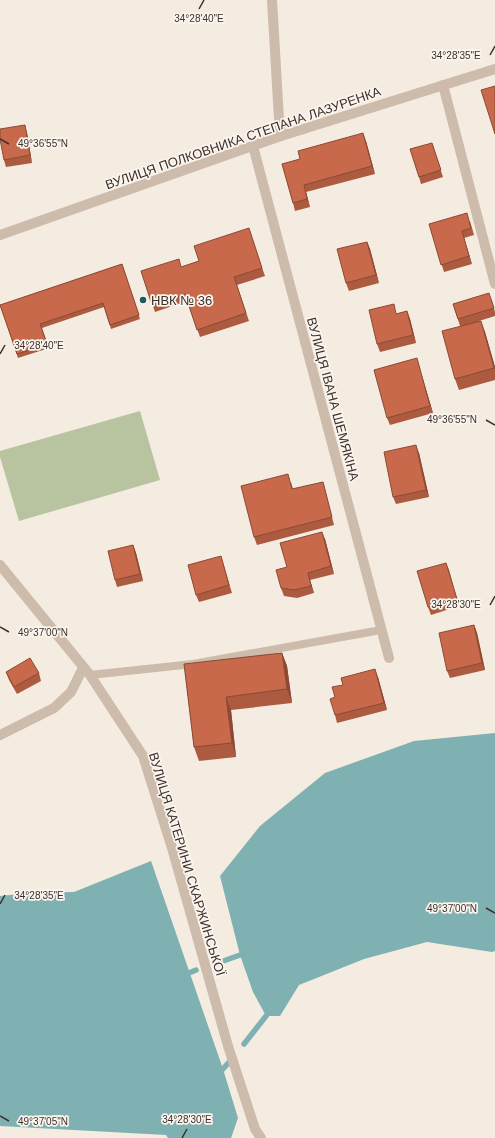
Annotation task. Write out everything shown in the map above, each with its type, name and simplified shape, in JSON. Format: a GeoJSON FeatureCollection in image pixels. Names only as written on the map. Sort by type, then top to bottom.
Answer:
{"type":"FeatureCollection","features":[{"type":"Feature","properties":{"kind":"street"},"geometry":{"type":"LineString","coordinates":[[272,0],[281,136]]}},
{"type":"Feature","properties":{"kind":"street","name":"ВУЛИЦЯ ПОЛКОВНИКА СТЕПАНА ЛАЗУРЕНКА"},"geometry":{"type":"LineString","coordinates":[[0,235],[281,136],[495,69]]}},
{"type":"Feature","properties":{"kind":"street"},"geometry":{"type":"LineString","coordinates":[[443,85],[495,284]]}},
{"type":"Feature","properties":{"kind":"street","name":"ВУЛИЦЯ ІВАНА ШЕМЯКІНА"},"geometry":{"type":"LineString","coordinates":[[252,146],[389,658]]}},
{"type":"Feature","properties":{"kind":"street","name":"ВУЛИЦЯ КАТЕРИНИ СКАРЖИНСЬКОЇ"},"geometry":{"type":"LineString","coordinates":[[0,565],[86,671],[142,756],[172,848],[228,1046],[254,1129],[261,1138]]}},
{"type":"Feature","properties":{"kind":"street"},"geometry":{"type":"LineString","coordinates":[[0,735],[54,708],[71,692],[86,671]]}},
{"type":"Feature","properties":{"kind":"lane"},"geometry":{"type":"LineString","coordinates":[[86,671],[193,664],[381,630]]}},
{"type":"Feature","properties":{"kind":"green space"},"geometry":{"type":"Polygon","coordinates":[[[140,411],[160,480],[19,521],[0,457],[0,451],[140,411]]]}},
{"type":"Feature","properties":{"kind":"water"},"geometry":{"type":"Polygon","coordinates":[[[495,733],[495,951],[492,952],[427,942],[364,959],[299,985],[280,1016],[266,1016],[253,992],[240,955],[220,876],[260,826],[325,773],[414,741],[495,733]]]}},
{"type":"Feature","properties":{"kind":"water"},"geometry":{"type":"Polygon","coordinates":[[[151,861],[223,1069],[238,1118],[231,1138],[168,1138],[166,1135],[0,1126],[0,896],[31,893],[74,892],[151,861]]]}},
{"type":"Feature","properties":{"kind":"building"},"geometry":{"type":"Polygon","coordinates":[[[495,86],[495,134],[481,90],[495,86]]]}},
{"type":"Feature","properties":{"kind":"building"},"geometry":{"type":"Polygon","coordinates":[[[25,125],[30,155],[4,160],[0,139],[0,129],[25,125]]]}},
{"type":"Feature","properties":{"kind":"building"},"geometry":{"type":"Polygon","coordinates":[[[363,133],[372,166],[304,185],[307,199],[293,203],[282,164],[300,159],[298,151],[363,133]]]}},
{"type":"Feature","properties":{"kind":"building"},"geometry":{"type":"Polygon","coordinates":[[[432,143],[441,170],[419,177],[410,149],[432,143]]]}},
{"type":"Feature","properties":{"kind":"building"},"geometry":{"type":"Polygon","coordinates":[[[467,213],[471,228],[462,231],[469,256],[441,265],[429,224],[467,213]]]}},
{"type":"Feature","properties":{"kind":"building"},"geometry":{"type":"Polygon","coordinates":[[[249,228],[262,268],[234,277],[246,313],[197,330],[185,294],[152,305],[141,271],[179,259],[181,267],[199,261],[194,246],[249,228]]]}},
{"type":"Feature","properties":{"kind":"building"},"geometry":{"type":"Polygon","coordinates":[[[367,242],[376,275],[346,283],[337,249],[367,242]]]}},
{"type":"Feature","properties":{"kind":"building"},"geometry":{"type":"Polygon","coordinates":[[[122,264],[139,315],[110,325],[103,303],[40,324],[47,344],[17,354],[0,305],[122,264]]]}},
{"type":"Feature","properties":{"kind":"building"},"geometry":{"type":"Polygon","coordinates":[[[489,293],[494,308],[458,319],[453,304],[489,293]]]}},
{"type":"Feature","properties":{"kind":"building"},"geometry":{"type":"Polygon","coordinates":[[[394,304],[396,314],[407,311],[413,335],[377,344],[369,310],[394,304]]]}},
{"type":"Feature","properties":{"kind":"building"},"geometry":{"type":"Polygon","coordinates":[[[481,321],[494,368],[455,379],[442,331],[481,321]]]}},
{"type":"Feature","properties":{"kind":"building"},"geometry":{"type":"Polygon","coordinates":[[[417,358],[430,406],[387,418],[374,370],[417,358]]]}},
{"type":"Feature","properties":{"kind":"building"},"geometry":{"type":"Polygon","coordinates":[[[416,445],[426,490],[393,497],[384,452],[416,445]]]}},
{"type":"Feature","properties":{"kind":"building"},"geometry":{"type":"Polygon","coordinates":[[[288,474],[292,489],[323,482],[332,517],[254,537],[241,486],[288,474]]]}},
{"type":"Feature","properties":{"kind":"building"},"geometry":{"type":"Polygon","coordinates":[[[322,532],[331,566],[308,573],[311,586],[294,590],[281,588],[276,570],[287,567],[280,543],[322,532]]]}},
{"type":"Feature","properties":{"kind":"building"},"geometry":{"type":"Polygon","coordinates":[[[133,545],[140,574],[115,580],[108,551],[133,545]]]}},
{"type":"Feature","properties":{"kind":"building"},"geometry":{"type":"Polygon","coordinates":[[[221,556],[229,585],[196,595],[188,565],[221,556]]]}},
{"type":"Feature","properties":{"kind":"building"},"geometry":{"type":"Polygon","coordinates":[[[446,563],[457,599],[428,607],[417,571],[446,563]]]}},
{"type":"Feature","properties":{"kind":"building"},"geometry":{"type":"Polygon","coordinates":[[[474,625],[482,663],[447,671],[439,633],[474,625]]]}},
{"type":"Feature","properties":{"kind":"building"},"geometry":{"type":"Polygon","coordinates":[[[282,653],[287,689],[226,697],[232,743],[194,747],[184,664],[282,653]]]}},
{"type":"Feature","properties":{"kind":"building"},"geometry":{"type":"Polygon","coordinates":[[[30,658],[39,673],[14,687],[6,672],[30,658]]]}},
{"type":"Feature","properties":{"kind":"building"},"geometry":{"type":"Polygon","coordinates":[[[375,669],[384,703],[335,715],[330,699],[335,697],[332,687],[343,685],[341,678],[375,669]]]}},
{"type":"Feature","properties":{"kind":"waterway"},"geometry":{"type":"LineString","coordinates":[[215,964],[240,955]]}},
{"type":"Feature","properties":{"kind":"waterway"},"geometry":{"type":"LineString","coordinates":[[189,973],[196,970]]}},
{"type":"Feature","properties":{"kind":"waterway"},"geometry":{"type":"LineString","coordinates":[[244,1044],[266,1016]]}},
{"type":"Feature","properties":{"kind":"waterway"},"geometry":{"type":"LineString","coordinates":[[223,1069],[230,1061]]}},
{"type":"Feature","properties":{"kind":"place","name":"НВК № 36"},"geometry":{"type":"Point","coordinates":[143,300]}}]}
